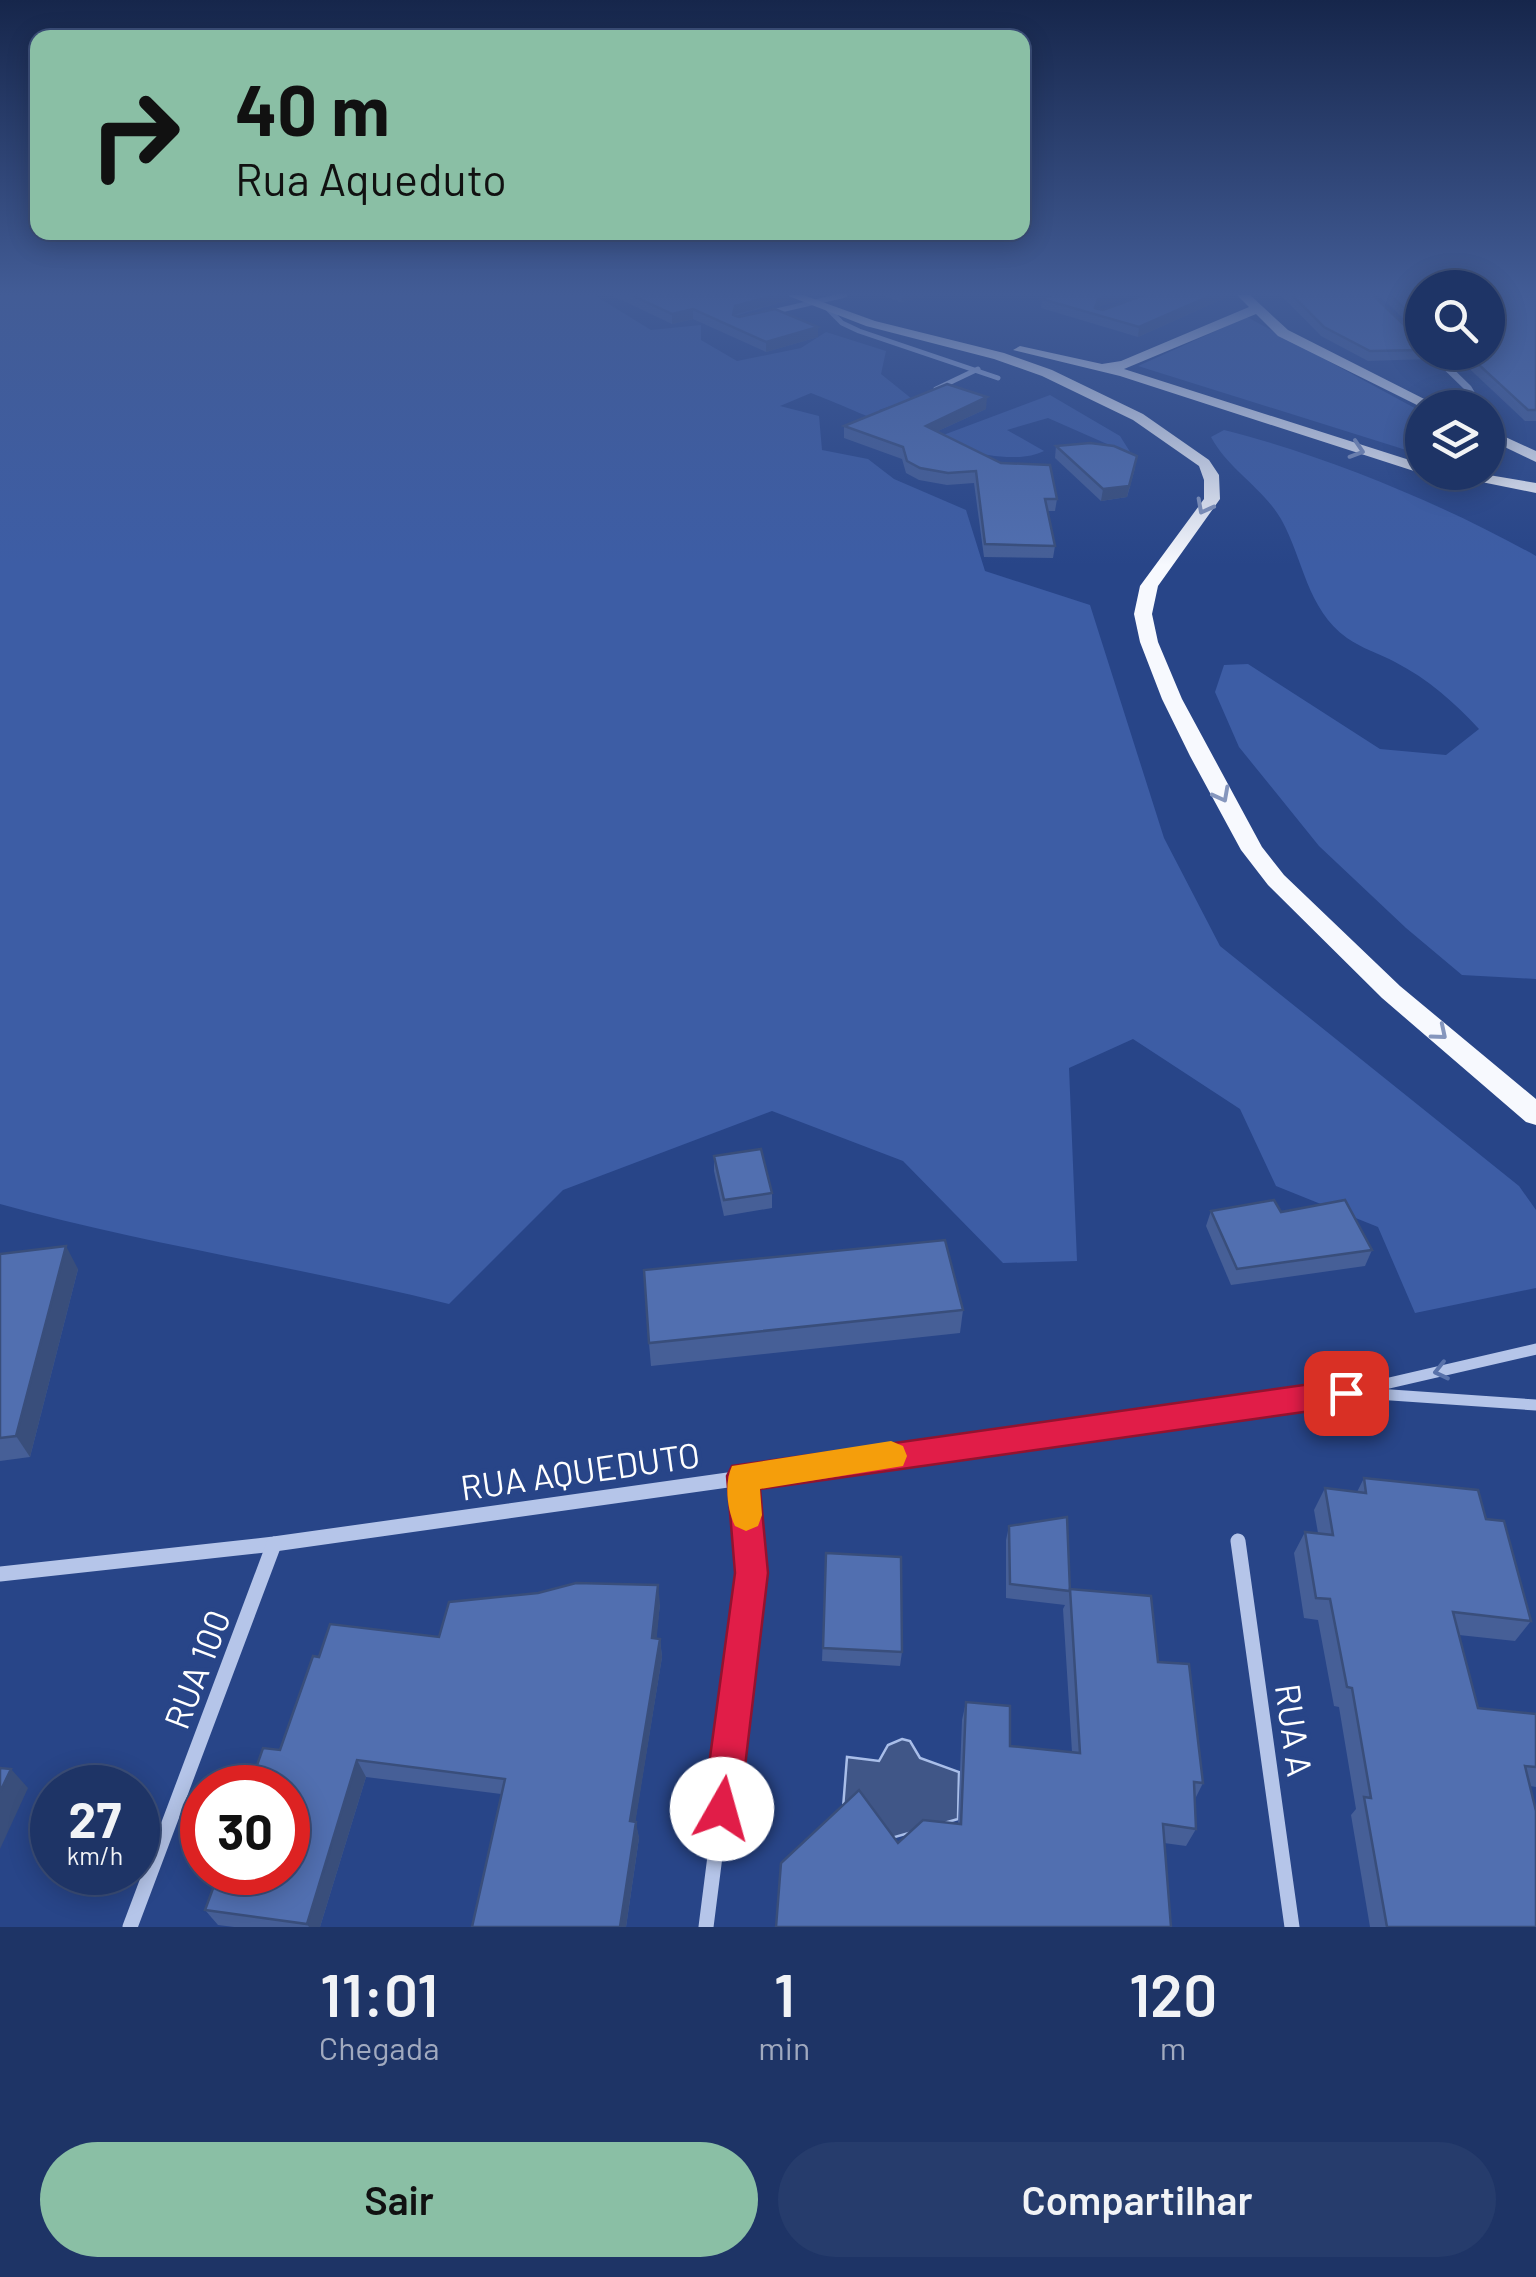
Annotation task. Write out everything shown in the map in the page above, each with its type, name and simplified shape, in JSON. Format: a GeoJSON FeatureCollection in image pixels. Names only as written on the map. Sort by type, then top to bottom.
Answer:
{"type":"FeatureCollection","features":[{"type":"Feature","properties":{"kind":"main road"},"geometry":{"type":"LineString","coordinates":[[1070,385],[1166,432],[1207,465],[1213,483],[1212,499],[1149,586],[1143,614],[1149,642],[1172,699],[1252,850],[1276,880],[1391,992],[1536,1116]]}},
{"type":"Feature","properties":{"kind":"main road"},"geometry":{"type":"LineString","coordinates":[[1155,385],[1405,464]]}},
{"type":"Feature","properties":{"kind":"main road"},"geometry":{"type":"LineString","coordinates":[[1505,442],[1536,457]]}},
{"type":"Feature","properties":{"kind":"main road"},"geometry":{"type":"LineString","coordinates":[[1505,483],[1536,488]]}},
{"type":"Feature","properties":{"kind":"street"},"geometry":{"type":"LineString","coordinates":[[936,388],[943,385]]}},
{"type":"Feature","properties":{"kind":"street","name":"RUA AQUEDUTO"},"geometry":{"type":"LineString","coordinates":[[0,1574],[274,1544],[1346,1393],[1536,1349]]}},
{"type":"Feature","properties":{"kind":"street","name":"RUA AQUEDUTO"},"geometry":{"type":"LineString","coordinates":[[1346,1393],[1536,1404]]}},
{"type":"Feature","properties":{"kind":"street"},"geometry":{"type":"LineString","coordinates":[[706,1927],[751,1573],[743,1476]]}},
{"type":"Feature","properties":{"kind":"street","name":"RUA A"},"geometry":{"type":"LineString","coordinates":[[1238,1541],[1292,1927]]}},
{"type":"Feature","properties":{"kind":"street","name":"RUA 100"},"geometry":{"type":"LineString","coordinates":[[130,1927],[274,1544]]}},
{"type":"Feature","properties":{"kind":"shaded area"},"geometry":{"type":"Polygon","coordinates":[[[0,385],[895,385],[912,399],[879,410],[938,437],[1050,395],[1120,436],[1132,455],[1048,418],[1007,430],[1044,451],[1021,457],[993,456],[928,439],[811,393],[780,406],[819,416],[822,450],[868,459],[894,479],[966,510],[985,571],[1090,605],[1164,838],[1220,946],[1519,1186],[1536,1210],[1536,1288],[1415,1313],[1378,1227],[1276,1186],[1240,1109],[1133,1039],[1069,1068],[1077,1261],[1003,1263],[903,1161],[772,1111],[563,1190],[449,1304],[0,1204],[0,385]]]}},
{"type":"Feature","properties":{"kind":"shaded area"},"geometry":{"type":"Polygon","coordinates":[[[1198,385],[1372,385],[1405,403],[1405,450],[1198,385]]]}},
{"type":"Feature","properties":{"kind":"shaded area"},"geometry":{"type":"Polygon","coordinates":[[[1224,430],[1303,453],[1384,483],[1536,556],[1536,979],[1462,975],[1319,846],[1239,747],[1215,692],[1224,665],[1248,664],[1380,749],[1446,755],[1479,729],[1429,684],[1395,662],[1352,642],[1333,626],[1314,598],[1281,519],[1211,437],[1224,430]]]}},
{"type":"Feature","properties":{"kind":"shaded area"},"geometry":{"type":"Polygon","coordinates":[[[902,1739],[910,1741],[920,1758],[959,1772],[958,1819],[881,1841],[842,1821],[847,1757],[879,1761],[888,1745],[902,1739]]]}},
{"type":"Feature","properties":{"kind":"building"},"geometry":{"type":"Polygon","coordinates":[[[945,385],[987,397],[926,426],[1001,463],[1050,465],[1057,499],[1045,499],[1055,546],[985,544],[976,471],[948,473],[920,468],[907,461],[903,447],[844,426],[945,385]]]}},
{"type":"Feature","properties":{"kind":"building"},"geometry":{"type":"Polygon","coordinates":[[[1501,385],[1536,385],[1536,410],[1528,410],[1501,385]]]}},
{"type":"Feature","properties":{"kind":"building"},"geometry":{"type":"Polygon","coordinates":[[[1056,446],[1114,446],[1137,456],[1129,486],[1103,489],[1056,446]]]}},
{"type":"Feature","properties":{"kind":"building"},"geometry":{"type":"Polygon","coordinates":[[[761,1149],[772,1193],[724,1200],[714,1156],[761,1149]]]}},
{"type":"Feature","properties":{"kind":"building"},"geometry":{"type":"Polygon","coordinates":[[[1274,1200],[1281,1212],[1345,1200],[1372,1250],[1237,1269],[1211,1211],[1274,1200]]]}},
{"type":"Feature","properties":{"kind":"building"},"geometry":{"type":"Polygon","coordinates":[[[945,1240],[963,1310],[649,1343],[644,1270],[945,1240]]]}},
{"type":"Feature","properties":{"kind":"building"},"geometry":{"type":"Polygon","coordinates":[[[66,1246],[16,1436],[0,1438],[0,1254],[66,1246]]]}},
{"type":"Feature","properties":{"kind":"building"},"geometry":{"type":"Polygon","coordinates":[[[1364,1478],[1478,1490],[1486,1519],[1504,1521],[1531,1621],[1453,1612],[1478,1708],[1536,1714],[1536,1767],[1525,1766],[1536,1811],[1536,1927],[1387,1927],[1364,1797],[1371,1798],[1352,1688],[1347,1687],[1330,1599],[1316,1598],[1305,1532],[1333,1535],[1325,1488],[1366,1493],[1364,1478]]]}},
{"type":"Feature","properties":{"kind":"building"},"geometry":{"type":"Polygon","coordinates":[[[1067,1517],[1070,1591],[1010,1584],[1009,1526],[1067,1517]]]}},
{"type":"Feature","properties":{"kind":"building"},"geometry":{"type":"Polygon","coordinates":[[[826,1553],[901,1557],[902,1652],[823,1648],[826,1553]]]}},
{"type":"Feature","properties":{"kind":"building"},"geometry":{"type":"Polygon","coordinates":[[[576,1583],[658,1585],[652,1638],[660,1639],[630,1821],[636,1822],[620,1927],[472,1927],[505,1779],[357,1760],[307,1924],[205,1910],[211,1895],[310,1895],[310,1765],[257,1765],[263,1748],[280,1750],[313,1656],[319,1657],[330,1624],[439,1637],[449,1602],[538,1593],[576,1583]]]}},
{"type":"Feature","properties":{"kind":"building"},"geometry":{"type":"Polygon","coordinates":[[[1070,1589],[1151,1596],[1158,1662],[1189,1664],[1203,1783],[1194,1782],[1196,1829],[1163,1824],[1171,1927],[776,1927],[781,1863],[859,1790],[898,1843],[923,1820],[961,1824],[966,1702],[1010,1706],[1010,1746],[1080,1753],[1070,1589]]]}},
{"type":"Feature","properties":{"kind":"building"},"geometry":{"type":"Polygon","coordinates":[[[0,1768],[11,1769],[0,1792],[0,1768]]]}},
{"type":"Feature","properties":{"kind":"slow traffic"},"geometry":{"type":"LineString","coordinates":[[746,1515],[743,1476],[891,1456]]}},
{"type":"Feature","properties":{"kind":"route"},"geometry":{"type":"LineString","coordinates":[[722,1809],[751,1573],[743,1476],[1346,1393]]}}]}
